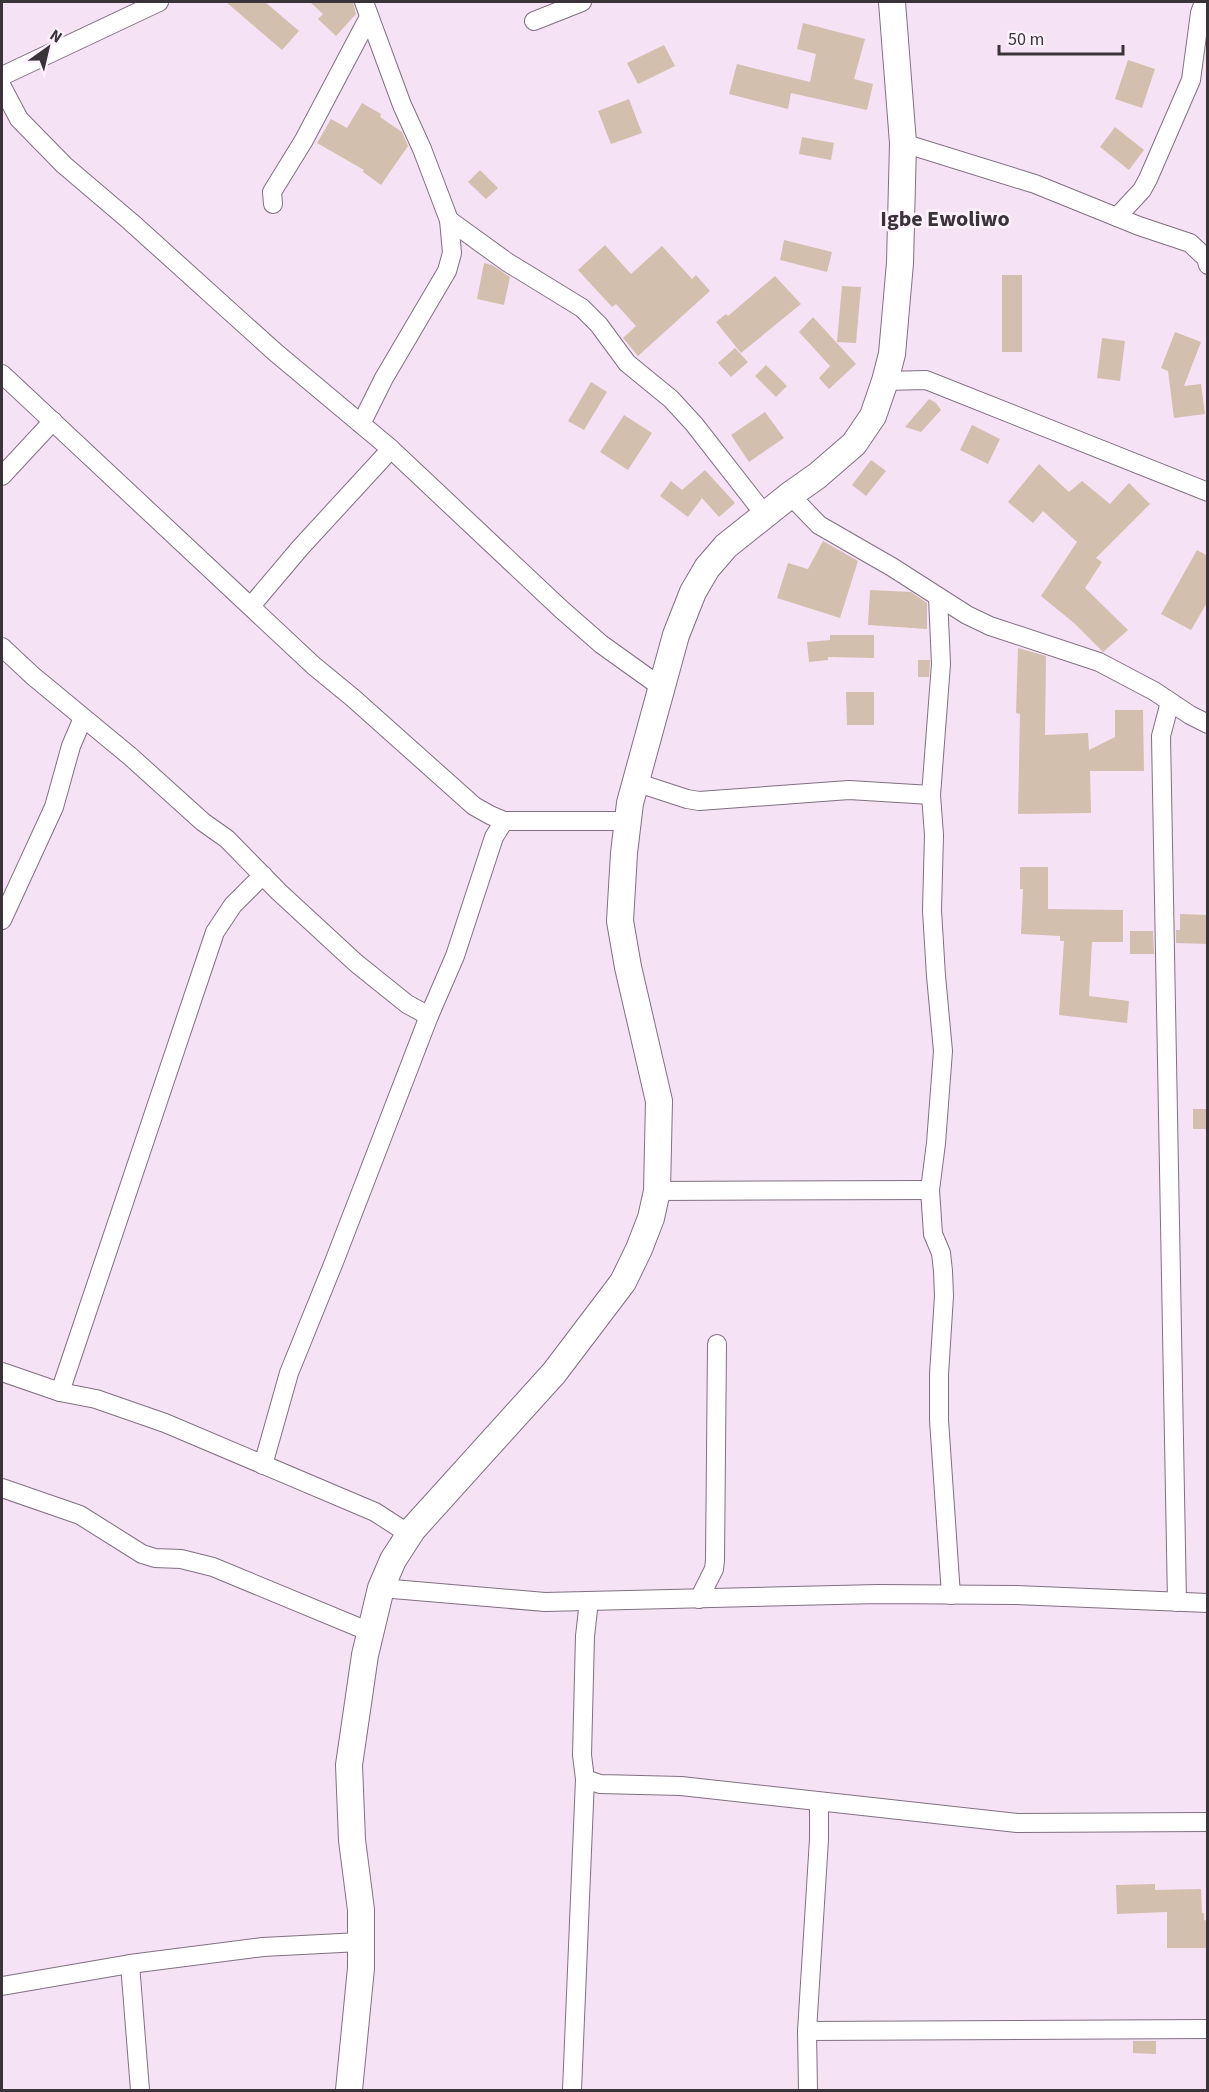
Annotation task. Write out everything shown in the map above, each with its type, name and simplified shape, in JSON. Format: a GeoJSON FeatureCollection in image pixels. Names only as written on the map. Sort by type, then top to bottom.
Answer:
{"type":"FeatureCollection","features":[{"type":"Feature","properties":{"kind":"street"},"geometry":{"type":"LineString","coordinates":[[534,21],[582,2]]}},
{"type":"Feature","properties":{"kind":"street"},"geometry":{"type":"LineString","coordinates":[[349,2091],[361,1968],[361,1910],[352,1840],[349,1765],[365,1655],[381,1588],[393,1560],[409,1534],[554,1373],[623,1282],[651,1218],[657,1191],[659,1101],[628,967],[620,921],[627,821],[635,782],[676,635],[693,592],[707,568],[726,546],[817,476],[854,444],[873,416],[885,381],[892,354],[900,263],[903,143],[892,2]]}},
{"type":"Feature","properties":{"kind":"street"},"geometry":{"type":"LineString","coordinates":[[1117,217],[1142,190],[1148,179],[1191,80],[1200,13],[1204,2]]}},
{"type":"Feature","properties":{"kind":"street"},"geometry":{"type":"LineString","coordinates":[[2,76],[151,3]]}},
{"type":"Feature","properties":{"kind":"street"},"geometry":{"type":"LineString","coordinates":[[273,204],[272,192],[304,140],[366,9]]}},
{"type":"Feature","properties":{"kind":"street"},"geometry":{"type":"LineString","coordinates":[[361,424],[384,378],[447,271],[452,253],[449,220],[366,9]]}},
{"type":"Feature","properties":{"kind":"street"},"geometry":{"type":"LineString","coordinates":[[2,87],[19,119],[64,165],[275,352],[391,449],[601,644],[662,687]]}},
{"type":"Feature","properties":{"kind":"street"},"geometry":{"type":"LineString","coordinates":[[903,143],[1035,184],[1190,243],[1206,258],[1208,264]]}},
{"type":"Feature","properties":{"kind":"street"},"geometry":{"type":"LineString","coordinates":[[449,220],[507,262],[582,308],[599,325],[627,363],[671,399],[694,424],[765,515]]}},
{"type":"Feature","properties":{"kind":"street"},"geometry":{"type":"LineString","coordinates":[[2,374],[314,666],[474,806],[504,821],[627,821]]}},
{"type":"Feature","properties":{"kind":"street"},"geometry":{"type":"LineString","coordinates":[[885,381],[926,380],[1208,492]]}},
{"type":"Feature","properties":{"kind":"street"},"geometry":{"type":"LineString","coordinates":[[2,476],[54,421]]}},
{"type":"Feature","properties":{"kind":"street"},"geometry":{"type":"LineString","coordinates":[[251,606],[300,548],[391,449]]}},
{"type":"Feature","properties":{"kind":"street"},"geometry":{"type":"LineString","coordinates":[[790,495],[819,525],[968,615],[990,626],[1099,662],[1154,691],[1208,724]]}},
{"type":"Feature","properties":{"kind":"street"},"geometry":{"type":"LineString","coordinates":[[939,597],[941,664],[931,795],[934,835],[932,910],[943,1051],[930,1190],[933,1234],[941,1253],[943,1271],[939,1420],[951,1595]]}},
{"type":"Feature","properties":{"kind":"street"},"geometry":{"type":"LineString","coordinates":[[2,647],[203,822],[227,839],[370,975],[407,1004],[429,1016]]}},
{"type":"Feature","properties":{"kind":"street"},"geometry":{"type":"LineString","coordinates":[[1170,702],[1161,736],[1177,1602]]}},
{"type":"Feature","properties":{"kind":"street"},"geometry":{"type":"LineString","coordinates":[[2,920],[54,807],[70,746],[83,718]]}},
{"type":"Feature","properties":{"kind":"street"},"geometry":{"type":"LineString","coordinates":[[635,782],[687,800],[699,801],[849,790],[931,795]]}},
{"type":"Feature","properties":{"kind":"street"},"geometry":{"type":"LineString","coordinates":[[262,1465],[289,1373],[429,1016],[455,956],[494,837],[504,821]]}},
{"type":"Feature","properties":{"kind":"street"},"geometry":{"type":"LineString","coordinates":[[60,1392],[215,932],[233,905],[263,875]]}},
{"type":"Feature","properties":{"kind":"street"},"geometry":{"type":"LineString","coordinates":[[657,1191],[930,1190]]}},
{"type":"Feature","properties":{"kind":"street"},"geometry":{"type":"LineString","coordinates":[[699,1599],[714,1569],[715,1560],[717,1344]]}},
{"type":"Feature","properties":{"kind":"street"},"geometry":{"type":"LineString","coordinates":[[2,1372],[60,1392],[96,1399],[165,1423],[375,1512],[409,1534]]}},
{"type":"Feature","properties":{"kind":"street"},"geometry":{"type":"LineString","coordinates":[[2,1488],[80,1515],[142,1554],[155,1558],[181,1559],[213,1567],[370,1632]]}},
{"type":"Feature","properties":{"kind":"street"},"geometry":{"type":"LineString","coordinates":[[381,1588],[545,1602],[878,1594],[1016,1595],[1208,1603]]}},
{"type":"Feature","properties":{"kind":"street"},"geometry":{"type":"LineString","coordinates":[[572,2091],[585,1779],[582,1755],[585,1636],[589,1601]]}},
{"type":"Feature","properties":{"kind":"street"},"geometry":{"type":"LineString","coordinates":[[585,1779],[600,1784],[681,1786],[1017,1822],[1208,1822]]}},
{"type":"Feature","properties":{"kind":"street"},"geometry":{"type":"LineString","coordinates":[[808,2091],[807,2031],[819,1839],[819,1802]]}},
{"type":"Feature","properties":{"kind":"street"},"geometry":{"type":"LineString","coordinates":[[2,1986],[130,1964],[263,1947],[360,1942]]}},
{"type":"Feature","properties":{"kind":"street"},"geometry":{"type":"LineString","coordinates":[[130,1964],[140,2091]]}},
{"type":"Feature","properties":{"kind":"street"},"geometry":{"type":"LineString","coordinates":[[807,2031],[1208,2029]]}},
{"type":"Feature","properties":{"kind":"building"},"geometry":{"type":"Polygon","coordinates":[[[226,2],[265,2],[299,31],[282,50],[226,2]]]}},
{"type":"Feature","properties":{"kind":"building"},"geometry":{"type":"Polygon","coordinates":[[[310,2],[353,2],[356,14],[336,36],[318,19],[323,14],[310,2]]]}},
{"type":"Feature","properties":{"kind":"building"},"geometry":{"type":"Polygon","coordinates":[[[803,23],[865,39],[854,79],[873,84],[867,110],[791,93],[788,109],[729,94],[737,64],[810,82],[816,54],[797,49],[803,23]]]}},
{"type":"Feature","properties":{"kind":"building"},"geometry":{"type":"Polygon","coordinates":[[[664,45],[675,66],[638,84],[627,63],[664,45]]]}},
{"type":"Feature","properties":{"kind":"building"},"geometry":{"type":"Polygon","coordinates":[[[1128,60],[1155,69],[1142,108],[1115,99],[1128,60]]]}},
{"type":"Feature","properties":{"kind":"building"},"geometry":{"type":"Polygon","coordinates":[[[629,99],[642,133],[611,144],[598,111],[629,99]]]}},
{"type":"Feature","properties":{"kind":"building"},"geometry":{"type":"Polygon","coordinates":[[[362,103],[381,114],[380,117],[402,132],[408,146],[381,185],[363,172],[364,170],[317,143],[331,119],[347,128],[362,103]]]}},
{"type":"Feature","properties":{"kind":"building"},"geometry":{"type":"Polygon","coordinates":[[[1115,127],[1144,150],[1129,170],[1100,147],[1115,127]]]}},
{"type":"Feature","properties":{"kind":"building"},"geometry":{"type":"Polygon","coordinates":[[[802,137],[834,143],[831,160],[799,154],[802,137]]]}},
{"type":"Feature","properties":{"kind":"building"},"geometry":{"type":"Polygon","coordinates":[[[480,170],[498,188],[486,199],[468,182],[480,170]]]}},
{"type":"Feature","properties":{"kind":"building"},"geometry":{"type":"Polygon","coordinates":[[[784,240],[832,252],[827,272],[780,260],[784,240]]]}},
{"type":"Feature","properties":{"kind":"building"},"geometry":{"type":"Polygon","coordinates":[[[605,245],[631,274],[662,246],[692,279],[696,275],[710,291],[638,356],[623,338],[636,326],[616,304],[612,307],[578,270],[605,245]]]}},
{"type":"Feature","properties":{"kind":"building"},"geometry":{"type":"Polygon","coordinates":[[[484,263],[492,265],[510,277],[504,305],[477,299],[484,263]]]}},
{"type":"Feature","properties":{"kind":"building"},"geometry":{"type":"Polygon","coordinates":[[[1002,275],[1022,275],[1022,352],[1002,352],[1002,275]]]}},
{"type":"Feature","properties":{"kind":"building"},"geometry":{"type":"Polygon","coordinates":[[[775,276],[801,304],[741,353],[716,322],[726,314],[728,316],[775,276]]]}},
{"type":"Feature","properties":{"kind":"building"},"geometry":{"type":"Polygon","coordinates":[[[842,286],[861,287],[856,343],[837,342],[842,286]]]}},
{"type":"Feature","properties":{"kind":"building"},"geometry":{"type":"Polygon","coordinates":[[[813,317],[856,364],[829,389],[819,378],[830,366],[799,332],[813,317]]]}},
{"type":"Feature","properties":{"kind":"building"},"geometry":{"type":"Polygon","coordinates":[[[1175,332],[1201,342],[1184,386],[1201,384],[1205,414],[1174,418],[1168,371],[1161,368],[1175,332]]]}},
{"type":"Feature","properties":{"kind":"building"},"geometry":{"type":"Polygon","coordinates":[[[1102,338],[1125,341],[1120,381],[1097,378],[1102,338]]]}},
{"type":"Feature","properties":{"kind":"building"},"geometry":{"type":"Polygon","coordinates":[[[735,348],[748,362],[731,377],[718,363],[735,348]]]}},
{"type":"Feature","properties":{"kind":"building"},"geometry":{"type":"Polygon","coordinates":[[[766,365],[787,386],[776,397],[755,376],[766,365]]]}},
{"type":"Feature","properties":{"kind":"building"},"geometry":{"type":"Polygon","coordinates":[[[591,382],[607,392],[584,430],[568,421],[591,382]]]}},
{"type":"Feature","properties":{"kind":"building"},"geometry":{"type":"Polygon","coordinates":[[[929,399],[941,410],[921,432],[905,427],[929,399]]]}},
{"type":"Feature","properties":{"kind":"building"},"geometry":{"type":"Polygon","coordinates":[[[765,412],[784,438],[749,462],[731,435],[765,412]]]}},
{"type":"Feature","properties":{"kind":"building"},"geometry":{"type":"Polygon","coordinates":[[[624,415],[652,433],[628,470],[600,452],[624,415]]]}},
{"type":"Feature","properties":{"kind":"building"},"geometry":{"type":"Polygon","coordinates":[[[972,425],[1000,439],[988,464],[960,450],[972,425]]]}},
{"type":"Feature","properties":{"kind":"building"},"geometry":{"type":"Polygon","coordinates":[[[871,460],[886,471],[866,496],[852,485],[871,460]]]}},
{"type":"Feature","properties":{"kind":"building"},"geometry":{"type":"Polygon","coordinates":[[[1039,464],[1069,492],[1082,481],[1110,504],[1129,483],[1150,504],[1096,558],[1102,562],[1085,588],[1128,630],[1103,652],[1074,623],[1041,596],[1077,542],[1043,511],[1033,523],[1008,502],[1039,464]]]}},
{"type":"Feature","properties":{"kind":"building"},"geometry":{"type":"Polygon","coordinates":[[[705,470],[735,503],[719,517],[702,498],[688,517],[660,496],[671,481],[682,490],[705,470]]]}},
{"type":"Feature","properties":{"kind":"building"},"geometry":{"type":"Polygon","coordinates":[[[823,541],[858,561],[840,618],[777,598],[788,563],[808,569],[823,541]]]}},
{"type":"Feature","properties":{"kind":"building"},"geometry":{"type":"Polygon","coordinates":[[[1197,550],[1208,556],[1208,601],[1191,630],[1161,614],[1197,550]]]}},
{"type":"Feature","properties":{"kind":"building"},"geometry":{"type":"Polygon","coordinates":[[[870,590],[911,592],[927,603],[927,629],[868,625],[870,590]]]}},
{"type":"Feature","properties":{"kind":"building"},"geometry":{"type":"Polygon","coordinates":[[[830,635],[874,635],[874,658],[828,657],[828,660],[809,662],[807,642],[830,640],[830,635]]]}},
{"type":"Feature","properties":{"kind":"building"},"geometry":{"type":"Polygon","coordinates":[[[1018,648],[1046,656],[1045,735],[1088,733],[1089,750],[1115,737],[1115,710],[1143,710],[1144,771],[1090,771],[1091,813],[1018,814],[1020,714],[1016,713],[1018,648]]]}},
{"type":"Feature","properties":{"kind":"building"},"geometry":{"type":"Polygon","coordinates":[[[918,660],[930,660],[929,677],[918,677],[918,660]]]}},
{"type":"Feature","properties":{"kind":"building"},"geometry":{"type":"Polygon","coordinates":[[[846,692],[874,692],[874,725],[847,725],[846,692]]]}},
{"type":"Feature","properties":{"kind":"building"},"geometry":{"type":"Polygon","coordinates":[[[1020,867],[1048,867],[1048,909],[1123,910],[1123,942],[1092,942],[1089,996],[1129,1001],[1127,1023],[1059,1015],[1064,941],[1060,941],[1060,936],[1021,934],[1023,889],[1020,889],[1020,867]]]}},
{"type":"Feature","properties":{"kind":"building"},"geometry":{"type":"Polygon","coordinates":[[[1180,914],[1208,915],[1208,944],[1176,943],[1176,930],[1180,930],[1180,914]]]}},
{"type":"Feature","properties":{"kind":"building"},"geometry":{"type":"Polygon","coordinates":[[[1130,931],[1153,931],[1154,954],[1130,954],[1130,931]]]}},
{"type":"Feature","properties":{"kind":"building"},"geometry":{"type":"Polygon","coordinates":[[[1193,1109],[1208,1109],[1208,1129],[1193,1129],[1193,1109]]]}},
{"type":"Feature","properties":{"kind":"building"},"geometry":{"type":"Polygon","coordinates":[[[1155,1884],[1155,1890],[1201,1889],[1202,1913],[1204,1913],[1204,1920],[1208,1921],[1208,1948],[1167,1948],[1167,1912],[1117,1914],[1116,1885],[1155,1884]]]}},
{"type":"Feature","properties":{"kind":"building"},"geometry":{"type":"Polygon","coordinates":[[[1133,2041],[1156,2041],[1156,2054],[1133,2053],[1133,2041]]]}},
{"type":"Feature","properties":{"kind":"district","name":"Igbe Ewoliwo"},"geometry":{"type":"Point","coordinates":[945,219]}}]}
